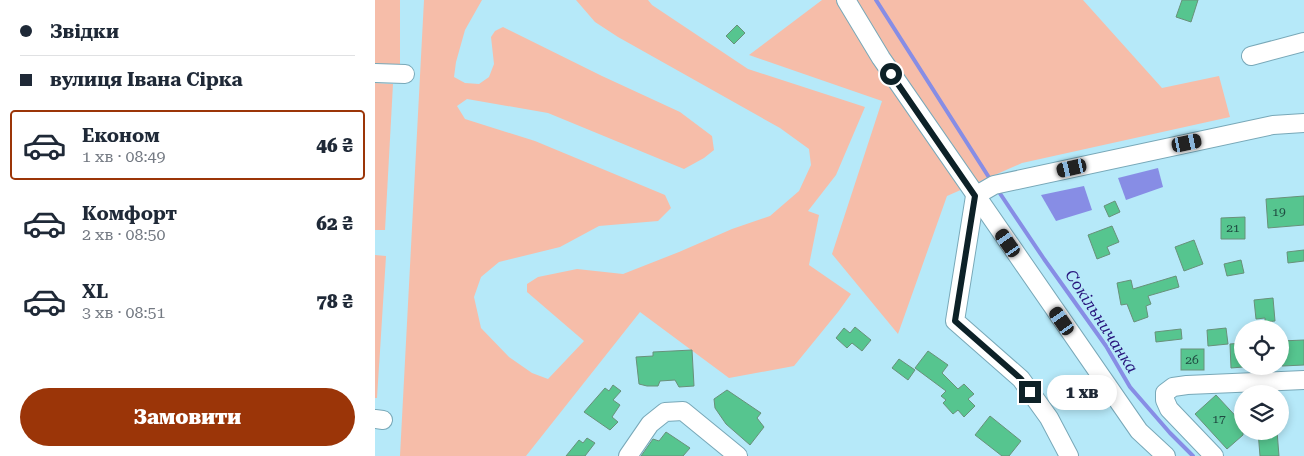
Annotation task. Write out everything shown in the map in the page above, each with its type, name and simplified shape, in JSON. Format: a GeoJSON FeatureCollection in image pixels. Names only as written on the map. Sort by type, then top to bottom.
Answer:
{"type":"FeatureCollection","features":[{"type":"Feature","properties":{"kind":"street"},"geometry":{"type":"LineString","coordinates":[[846,0],[881,58],[1139,431],[1165,456]]}},
{"type":"Feature","properties":{"kind":"street"},"geometry":{"type":"LineString","coordinates":[[1251,56],[1304,42]]}},
{"type":"Feature","properties":{"kind":"street"},"geometry":{"type":"LineString","coordinates":[[375,73],[405,74]]}},
{"type":"Feature","properties":{"kind":"street"},"geometry":{"type":"LineString","coordinates":[[975,196],[994,185],[1263,127],[1304,123]]}},
{"type":"Feature","properties":{"kind":"street"},"geometry":{"type":"LineString","coordinates":[[975,196],[955,321],[1021,379],[1049,418],[1069,456]]}},
{"type":"Feature","properties":{"kind":"street"},"geometry":{"type":"LineString","coordinates":[[1214,456],[1169,409],[1165,400],[1165,393],[1173,387],[1187,385],[1304,380]]}},
{"type":"Feature","properties":{"kind":"street"},"geometry":{"type":"LineString","coordinates":[[628,456],[649,424],[665,412],[683,412],[738,456]]}},
{"type":"Feature","properties":{"kind":"shaded area"},"geometry":{"type":"Polygon","coordinates":[[[375,0],[400,0],[400,66],[375,65],[375,0]]]}},
{"type":"Feature","properties":{"kind":"shaded area"},"geometry":{"type":"Polygon","coordinates":[[[424,0],[482,0],[465,30],[456,62],[454,77],[465,83],[479,84],[489,77],[494,64],[491,37],[495,31],[503,27],[680,112],[712,136],[714,150],[684,169],[548,113],[467,99],[457,106],[465,119],[535,141],[665,195],[671,208],[658,221],[599,226],[560,247],[499,262],[481,277],[474,297],[481,328],[509,357],[532,373],[548,379],[584,341],[527,292],[527,284],[538,277],[577,269],[623,274],[732,229],[770,216],[799,191],[811,165],[809,149],[780,128],[618,37],[595,22],[576,0],[648,0],[652,5],[748,69],[865,107],[836,175],[808,211],[819,215],[809,265],[851,294],[794,366],[729,378],[640,312],[526,456],[400,456],[424,0]]]}},
{"type":"Feature","properties":{"kind":"shaded area"},"geometry":{"type":"Polygon","coordinates":[[[822,0],[1083,0],[1162,88],[1219,76],[1230,117],[1022,163],[947,196],[898,334],[832,254],[882,101],[749,55],[822,0]]]}},
{"type":"Feature","properties":{"kind":"shaded area"},"geometry":{"type":"Polygon","coordinates":[[[375,83],[393,84],[385,230],[375,230],[375,83]]]}},
{"type":"Feature","properties":{"kind":"shaded area"},"geometry":{"type":"Polygon","coordinates":[[[375,255],[386,256],[377,398],[375,398],[375,255]]]}},
{"type":"Feature","properties":{"kind":"water"},"geometry":{"type":"Polygon","coordinates":[[[1158,168],[1163,187],[1126,200],[1118,178],[1158,168]]]}},
{"type":"Feature","properties":{"kind":"water"},"geometry":{"type":"Polygon","coordinates":[[[1084,186],[1092,210],[1056,221],[1041,195],[1084,186]]]}},
{"type":"Feature","properties":{"kind":"building"},"geometry":{"type":"Polygon","coordinates":[[[1182,0],[1198,0],[1191,22],[1176,17],[1182,0]]]}},
{"type":"Feature","properties":{"kind":"building"},"geometry":{"type":"Polygon","coordinates":[[[737,25],[745,33],[734,44],[726,36],[737,25]]]}},
{"type":"Feature","properties":{"kind":"building"},"geometry":{"type":"Polygon","coordinates":[[[1304,196],[1304,225],[1268,228],[1266,199],[1304,196]]]}},
{"type":"Feature","properties":{"kind":"building"},"geometry":{"type":"Polygon","coordinates":[[[1115,201],[1120,212],[1109,217],[1104,206],[1115,201]]]}},
{"type":"Feature","properties":{"kind":"building"},"geometry":{"type":"Polygon","coordinates":[[[1245,217],[1245,239],[1221,239],[1221,218],[1245,217]]]}},
{"type":"Feature","properties":{"kind":"building"},"geometry":{"type":"Polygon","coordinates":[[[1112,226],[1119,242],[1107,247],[1110,254],[1097,259],[1088,235],[1112,226]]]}},
{"type":"Feature","properties":{"kind":"building"},"geometry":{"type":"Polygon","coordinates":[[[1194,240],[1203,264],[1184,271],[1175,247],[1194,240]]]}},
{"type":"Feature","properties":{"kind":"building"},"geometry":{"type":"Polygon","coordinates":[[[1304,250],[1304,261],[1288,263],[1287,252],[1304,250]]]}},
{"type":"Feature","properties":{"kind":"building"},"geometry":{"type":"Polygon","coordinates":[[[1241,260],[1244,273],[1227,276],[1224,264],[1241,260]]]}},
{"type":"Feature","properties":{"kind":"building"},"geometry":{"type":"Polygon","coordinates":[[[1176,276],[1179,287],[1148,296],[1151,304],[1146,306],[1148,317],[1134,322],[1127,304],[1121,305],[1117,283],[1131,280],[1133,289],[1176,276]]]}},
{"type":"Feature","properties":{"kind":"building"},"geometry":{"type":"Polygon","coordinates":[[[1273,298],[1275,320],[1256,319],[1254,300],[1273,298]]]}},
{"type":"Feature","properties":{"kind":"building"},"geometry":{"type":"Polygon","coordinates":[[[855,327],[871,340],[862,351],[852,343],[847,348],[836,338],[844,328],[850,333],[855,327]]]}},
{"type":"Feature","properties":{"kind":"building"},"geometry":{"type":"Polygon","coordinates":[[[1226,328],[1228,344],[1208,346],[1207,330],[1226,328]]]}},
{"type":"Feature","properties":{"kind":"building"},"geometry":{"type":"Polygon","coordinates":[[[1181,329],[1182,339],[1156,342],[1155,332],[1181,329]]]}},
{"type":"Feature","properties":{"kind":"building"},"geometry":{"type":"Polygon","coordinates":[[[1304,340],[1304,365],[1289,366],[1289,341],[1304,340]]]}},
{"type":"Feature","properties":{"kind":"building"},"geometry":{"type":"Polygon","coordinates":[[[1230,344],[1234,344],[1234,368],[1231,368],[1230,344]]]}},
{"type":"Feature","properties":{"kind":"building"},"geometry":{"type":"Polygon","coordinates":[[[1181,349],[1204,349],[1204,370],[1181,370],[1181,349]]]}},
{"type":"Feature","properties":{"kind":"building"},"geometry":{"type":"Polygon","coordinates":[[[692,350],[694,386],[679,387],[675,380],[660,381],[658,386],[639,384],[636,357],[653,356],[653,352],[692,350]]]}},
{"type":"Feature","properties":{"kind":"building"},"geometry":{"type":"Polygon","coordinates":[[[928,351],[948,365],[942,373],[958,389],[964,384],[974,394],[968,399],[975,406],[964,417],[958,410],[953,414],[943,403],[946,400],[941,396],[946,391],[915,368],[928,351]]]}},
{"type":"Feature","properties":{"kind":"building"},"geometry":{"type":"Polygon","coordinates":[[[899,359],[915,370],[908,380],[892,368],[899,359]]]}},
{"type":"Feature","properties":{"kind":"building"},"geometry":{"type":"Polygon","coordinates":[[[613,385],[621,391],[613,400],[620,405],[612,417],[618,422],[610,430],[584,412],[605,388],[609,391],[613,385]]]}},
{"type":"Feature","properties":{"kind":"building"},"geometry":{"type":"Polygon","coordinates":[[[727,390],[761,413],[757,418],[764,427],[750,445],[726,424],[715,408],[714,399],[727,390]]]}},
{"type":"Feature","properties":{"kind":"building"},"geometry":{"type":"Polygon","coordinates":[[[1216,395],[1234,414],[1234,440],[1237,440],[1227,449],[1195,414],[1216,395]]]}},
{"type":"Feature","properties":{"kind":"building"},"geometry":{"type":"Polygon","coordinates":[[[990,416],[1021,441],[1009,456],[1002,456],[975,435],[990,416]]]}},
{"type":"Feature","properties":{"kind":"building"},"geometry":{"type":"Polygon","coordinates":[[[666,432],[690,448],[683,456],[641,456],[653,439],[659,441],[666,432]]]}},
{"type":"Feature","properties":{"kind":"building"},"geometry":{"type":"Polygon","coordinates":[[[587,438],[595,443],[585,456],[566,456],[579,440],[583,443],[587,438]]]}},
{"type":"Feature","properties":{"kind":"building"},"geometry":{"type":"Polygon","coordinates":[[[1259,440],[1278,440],[1279,456],[1260,456],[1259,440]]]}},
{"type":"Feature","properties":{"kind":"waterway","name":"Сокільничанка"},"geometry":{"type":"LineString","coordinates":[[876,0],[990,179]]}},
{"type":"Feature","properties":{"kind":"waterway","name":"Сокільничанка"},"geometry":{"type":"LineString","coordinates":[[999,192],[1106,346],[1130,387],[1193,456]]}},
{"type":"Feature","properties":{"kind":"route"},"geometry":{"type":"LineString","coordinates":[[891,74],[975,196],[955,321],[1021,379],[1030,392]]}}]}
